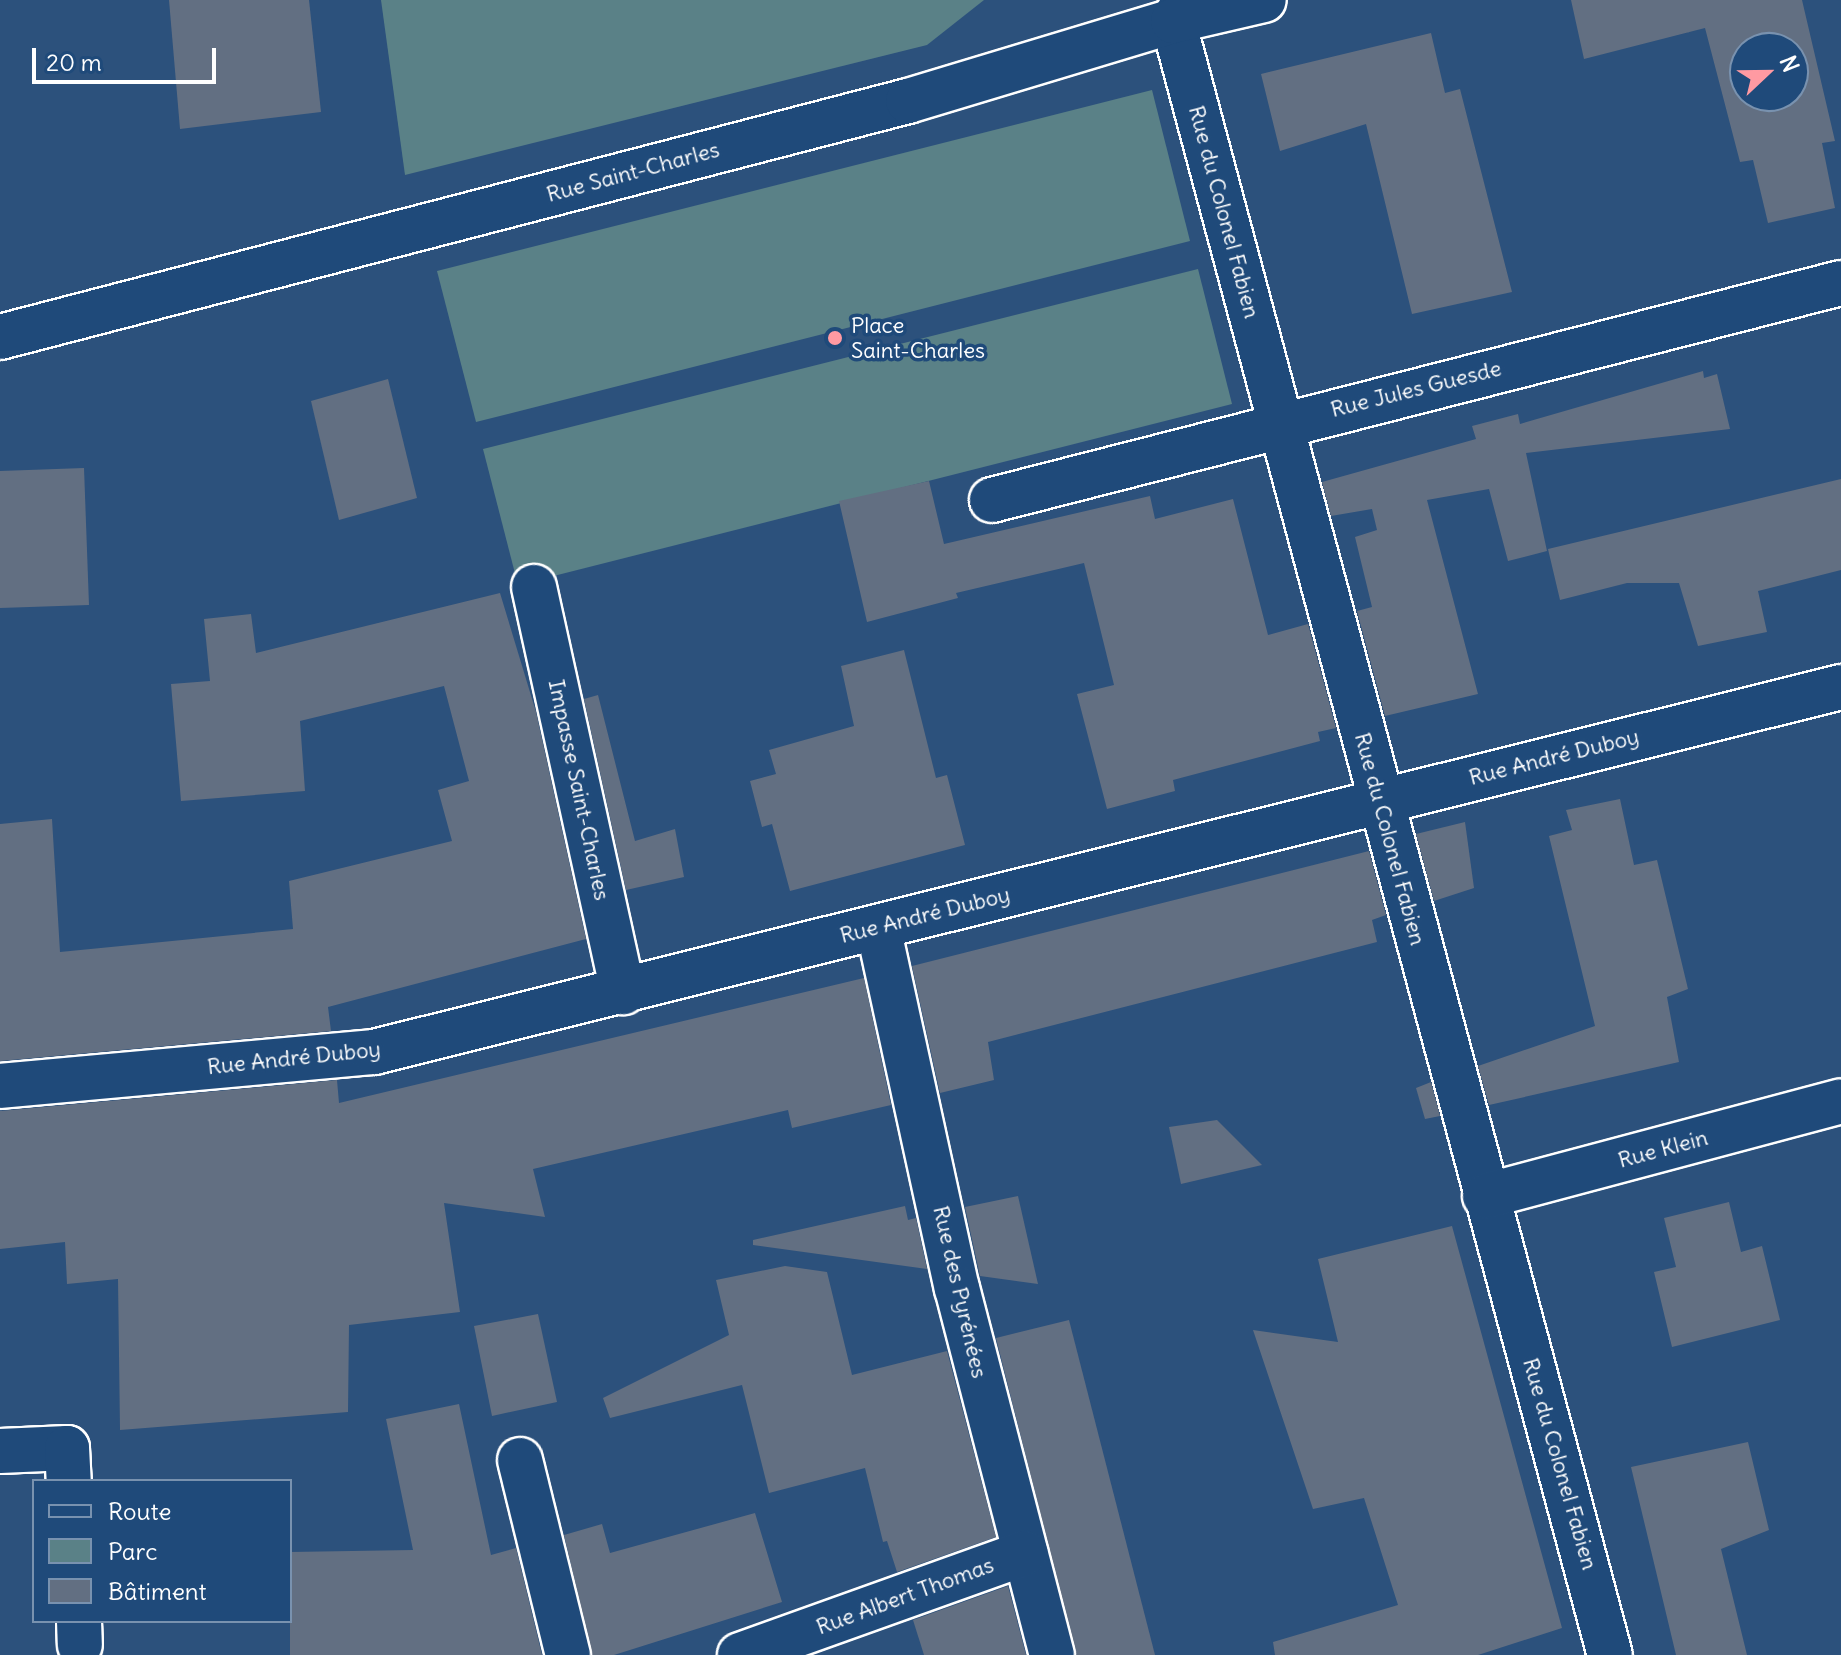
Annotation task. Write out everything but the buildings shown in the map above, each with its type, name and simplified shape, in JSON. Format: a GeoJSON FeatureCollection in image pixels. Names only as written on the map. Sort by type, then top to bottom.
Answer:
{"type":"FeatureCollection","features":[{"type":"Feature","properties":{"kind":"street","name":"Rue Saint-Charles"},"geometry":{"type":"LineString","coordinates":[[0,337],[908,101],[1180,10],[1264,0]]}},
{"type":"Feature","properties":{"kind":"street","name":"Rue du Colonel Fabien"},"geometry":{"type":"LineString","coordinates":[[1180,10],[1280,423],[1610,1655]]}},
{"type":"Feature","properties":{"kind":"street","name":"Rue Jules Guesde"},"geometry":{"type":"LineString","coordinates":[[992,500],[1280,423],[1841,283]]}},
{"type":"Feature","properties":{"kind":"street","name":"Impasse Saint-Charles"},"geometry":{"type":"LineString","coordinates":[[534,587],[623,992]]}},
{"type":"Feature","properties":{"kind":"street","name":"Rue André Duboy"},"geometry":{"type":"LineString","coordinates":[[0,1086],[374,1052],[1841,687]]}},
{"type":"Feature","properties":{"kind":"street","name":"Rue des Pyrénées"},"geometry":{"type":"LineString","coordinates":[[878,927],[957,1288],[1052,1655]]}},
{"type":"Feature","properties":{"kind":"street","name":"Rue Klein"},"geometry":{"type":"LineString","coordinates":[[1485,1196],[1841,1101]]}},
{"type":"Feature","properties":{"kind":"street"},"geometry":{"type":"LineString","coordinates":[[0,1451],[67,1448],[69,1479]]}},
{"type":"Feature","properties":{"kind":"street"},"geometry":{"type":"LineString","coordinates":[[520,1460],[568,1655]]}},
{"type":"Feature","properties":{"kind":"street","name":"Rue Albert Thomas"},"geometry":{"type":"LineString","coordinates":[[740,1655],[1025,1553]]}},
{"type":"Feature","properties":{"kind":"green space"},"geometry":{"type":"Polygon","coordinates":[[[381,0],[984,0],[927,45],[405,175],[381,0]]]}},
{"type":"Feature","properties":{"kind":"green space"},"geometry":{"type":"Polygon","coordinates":[[[1152,90],[1190,241],[476,422],[437,271],[1152,90]]]}},
{"type":"Feature","properties":{"kind":"green space"},"geometry":{"type":"Polygon","coordinates":[[[1198,269],[1232,404],[518,585],[483,449],[1198,269]]]}},
{"type":"Feature","properties":{"kind":"place","name":"Place Saint-Charles"},"geometry":{"type":"Point","coordinates":[835,338]}}]}
